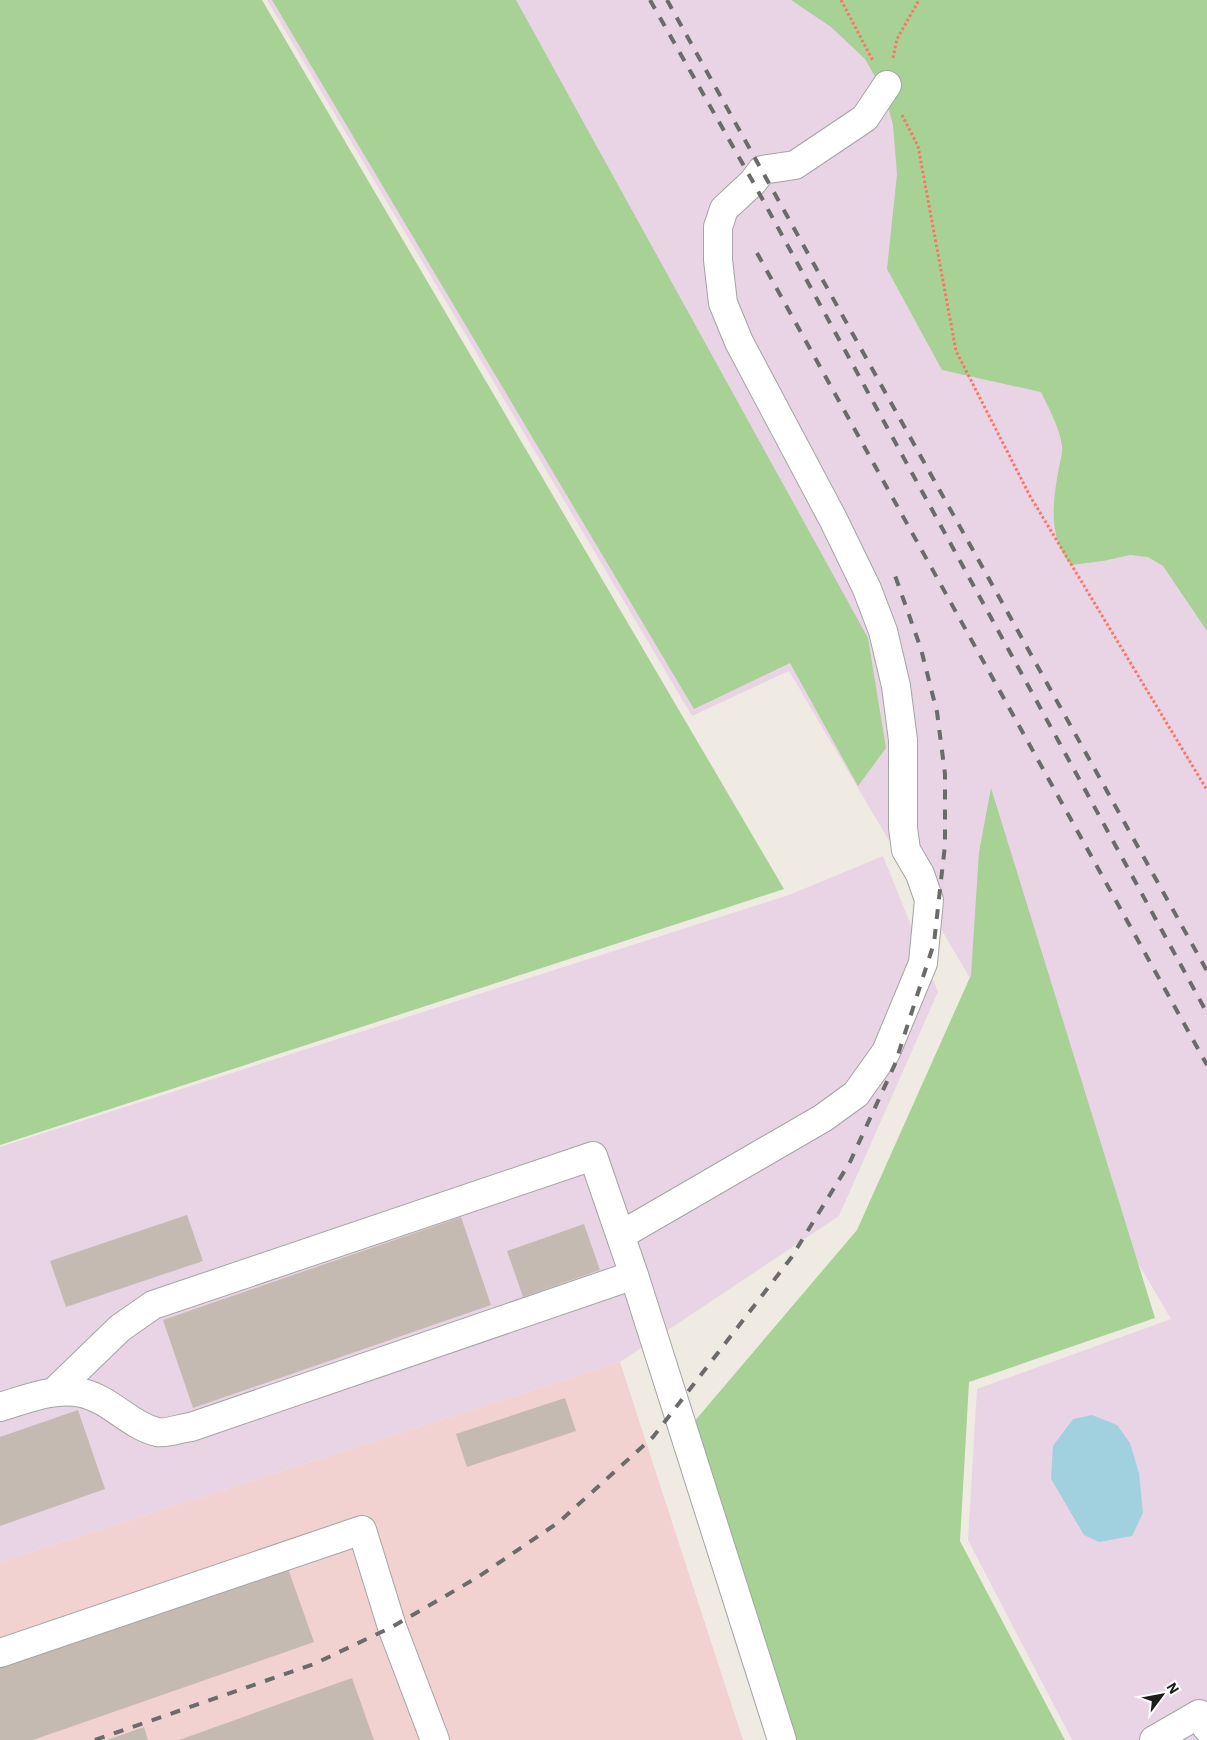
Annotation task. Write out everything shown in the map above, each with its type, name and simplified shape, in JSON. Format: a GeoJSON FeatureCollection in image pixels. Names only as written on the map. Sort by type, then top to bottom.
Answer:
{"type":"FeatureCollection","features":[{"type":"Feature","properties":{"kind":"lane"},"geometry":{"type":"LineString","coordinates":[[621,1235],[823,1118],[856,1094],[886,1052],[922,963],[929,900],[920,874],[906,850],[903,828],[903,740],[896,686],[883,632],[867,589],[833,519],[739,342],[723,303],[718,260],[718,227],[724,209],[753,182],[762,170],[795,165],[865,118],[887,85]]}},
{"type":"Feature","properties":{"kind":"lane"},"geometry":{"type":"LineString","coordinates":[[55,1391],[120,1328],[153,1305],[593,1156],[621,1235],[782,1740]]}},
{"type":"Feature","properties":{"kind":"lane"},"geometry":{"type":"LineString","coordinates":[[0,1406],[55,1391],[83,1393],[108,1404],[135,1422],[158,1432],[191,1427],[634,1276]]}},
{"type":"Feature","properties":{"kind":"lane"},"geometry":{"type":"LineString","coordinates":[[0,1652],[362,1530],[392,1627],[436,1740]]}},
{"type":"Feature","properties":{"kind":"lane"},"geometry":{"type":"LineString","coordinates":[[1154,1740],[1204,1712]]}},
{"type":"Feature","properties":{"kind":"path"},"geometry":{"type":"LineString","coordinates":[[841,0],[918,146],[956,351],[1030,496],[1207,790]]}},
{"type":"Feature","properties":{"kind":"path"},"geometry":{"type":"LineString","coordinates":[[887,85],[897,39],[919,0]]}},
{"type":"Feature","properties":{"kind":"shaded area"},"geometry":{"type":"Polygon","coordinates":[[[267,0],[956,0],[1207,452],[1207,1740],[1072,1740],[968,1540],[977,1389],[1171,1319],[789,671],[692,716],[267,0]]]}},
{"type":"Feature","properties":{"kind":"shaded area"},"geometry":{"type":"Polygon","coordinates":[[[883,856],[938,992],[839,1216],[620,1362],[0,1562],[0,1147],[789,895],[883,856]]]}},
{"type":"Feature","properties":{"kind":"shaded area"},"geometry":{"type":"Polygon","coordinates":[[[620,1362],[743,1740],[0,1740],[0,1562],[620,1362]]]}},
{"type":"Feature","properties":{"kind":"green space"},"geometry":{"type":"Polygon","coordinates":[[[0,0],[262,0],[784,889],[0,1145],[0,0]]]}},
{"type":"Feature","properties":{"kind":"green space"},"geometry":{"type":"Polygon","coordinates":[[[272,0],[516,0],[868,638],[886,748],[858,786],[790,663],[694,709],[272,0]]]}},
{"type":"Feature","properties":{"kind":"green space"},"geometry":{"type":"Polygon","coordinates":[[[791,0],[1207,0],[1207,631],[1163,566],[1148,557],[1130,555],[1071,565],[1064,555],[1059,544],[1054,521],[1054,498],[1062,446],[1054,419],[1041,392],[942,370],[887,269],[897,174],[893,125],[884,92],[865,59],[831,27],[791,0]]]}},
{"type":"Feature","properties":{"kind":"green space"},"geometry":{"type":"Polygon","coordinates":[[[991,788],[1155,1318],[969,1382],[960,1541],[1065,1740],[787,1740],[687,1430],[857,1230],[971,975],[979,852],[991,788]]]}},
{"type":"Feature","properties":{"kind":"water"},"geometry":{"type":"Polygon","coordinates":[[[1092,1415],[1117,1425],[1130,1443],[1139,1473],[1143,1513],[1132,1536],[1099,1542],[1084,1535],[1051,1479],[1053,1446],[1073,1419],[1092,1415]]]}},
{"type":"Feature","properties":{"kind":"building"},"geometry":{"type":"Polygon","coordinates":[[[187,1215],[203,1261],[66,1307],[50,1261],[187,1215]]]}},
{"type":"Feature","properties":{"kind":"building"},"geometry":{"type":"Polygon","coordinates":[[[461,1217],[491,1305],[193,1408],[163,1320],[461,1217]]]}},
{"type":"Feature","properties":{"kind":"building"},"geometry":{"type":"Polygon","coordinates":[[[584,1224],[600,1270],[523,1297],[507,1251],[584,1224]]]}},
{"type":"Feature","properties":{"kind":"building"},"geometry":{"type":"Polygon","coordinates":[[[565,1398],[576,1431],[467,1467],[456,1434],[565,1398]]]}},
{"type":"Feature","properties":{"kind":"building"},"geometry":{"type":"Polygon","coordinates":[[[78,1410],[105,1489],[0,1526],[0,1437],[78,1410]]]}},
{"type":"Feature","properties":{"kind":"building"},"geometry":{"type":"Polygon","coordinates":[[[287,1566],[314,1642],[33,1740],[0,1740],[0,1666],[287,1566]]]}},
{"type":"Feature","properties":{"kind":"building"},"geometry":{"type":"Polygon","coordinates":[[[352,1678],[374,1740],[179,1740],[352,1678]]]}},
{"type":"Feature","properties":{"kind":"building"},"geometry":{"type":"Polygon","coordinates":[[[144,1727],[148,1740],[107,1740],[144,1727]]]}},
{"type":"Feature","properties":{"kind":"railway"},"geometry":{"type":"LineString","coordinates":[[650,0],[753,182],[1207,1013]]}},
{"type":"Feature","properties":{"kind":"railway"},"geometry":{"type":"LineString","coordinates":[[667,0],[1207,971]]}},
{"type":"Feature","properties":{"kind":"railway"},"geometry":{"type":"LineString","coordinates":[[757,253],[1207,1065]]}},
{"type":"Feature","properties":{"kind":"railway"},"geometry":{"type":"LineString","coordinates":[[95,1740],[314,1664],[392,1627],[478,1577],[559,1522],[653,1437],[791,1258],[850,1162],[895,1064],[934,943],[945,845],[945,774],[937,712],[921,649],[892,567]]}}]}
